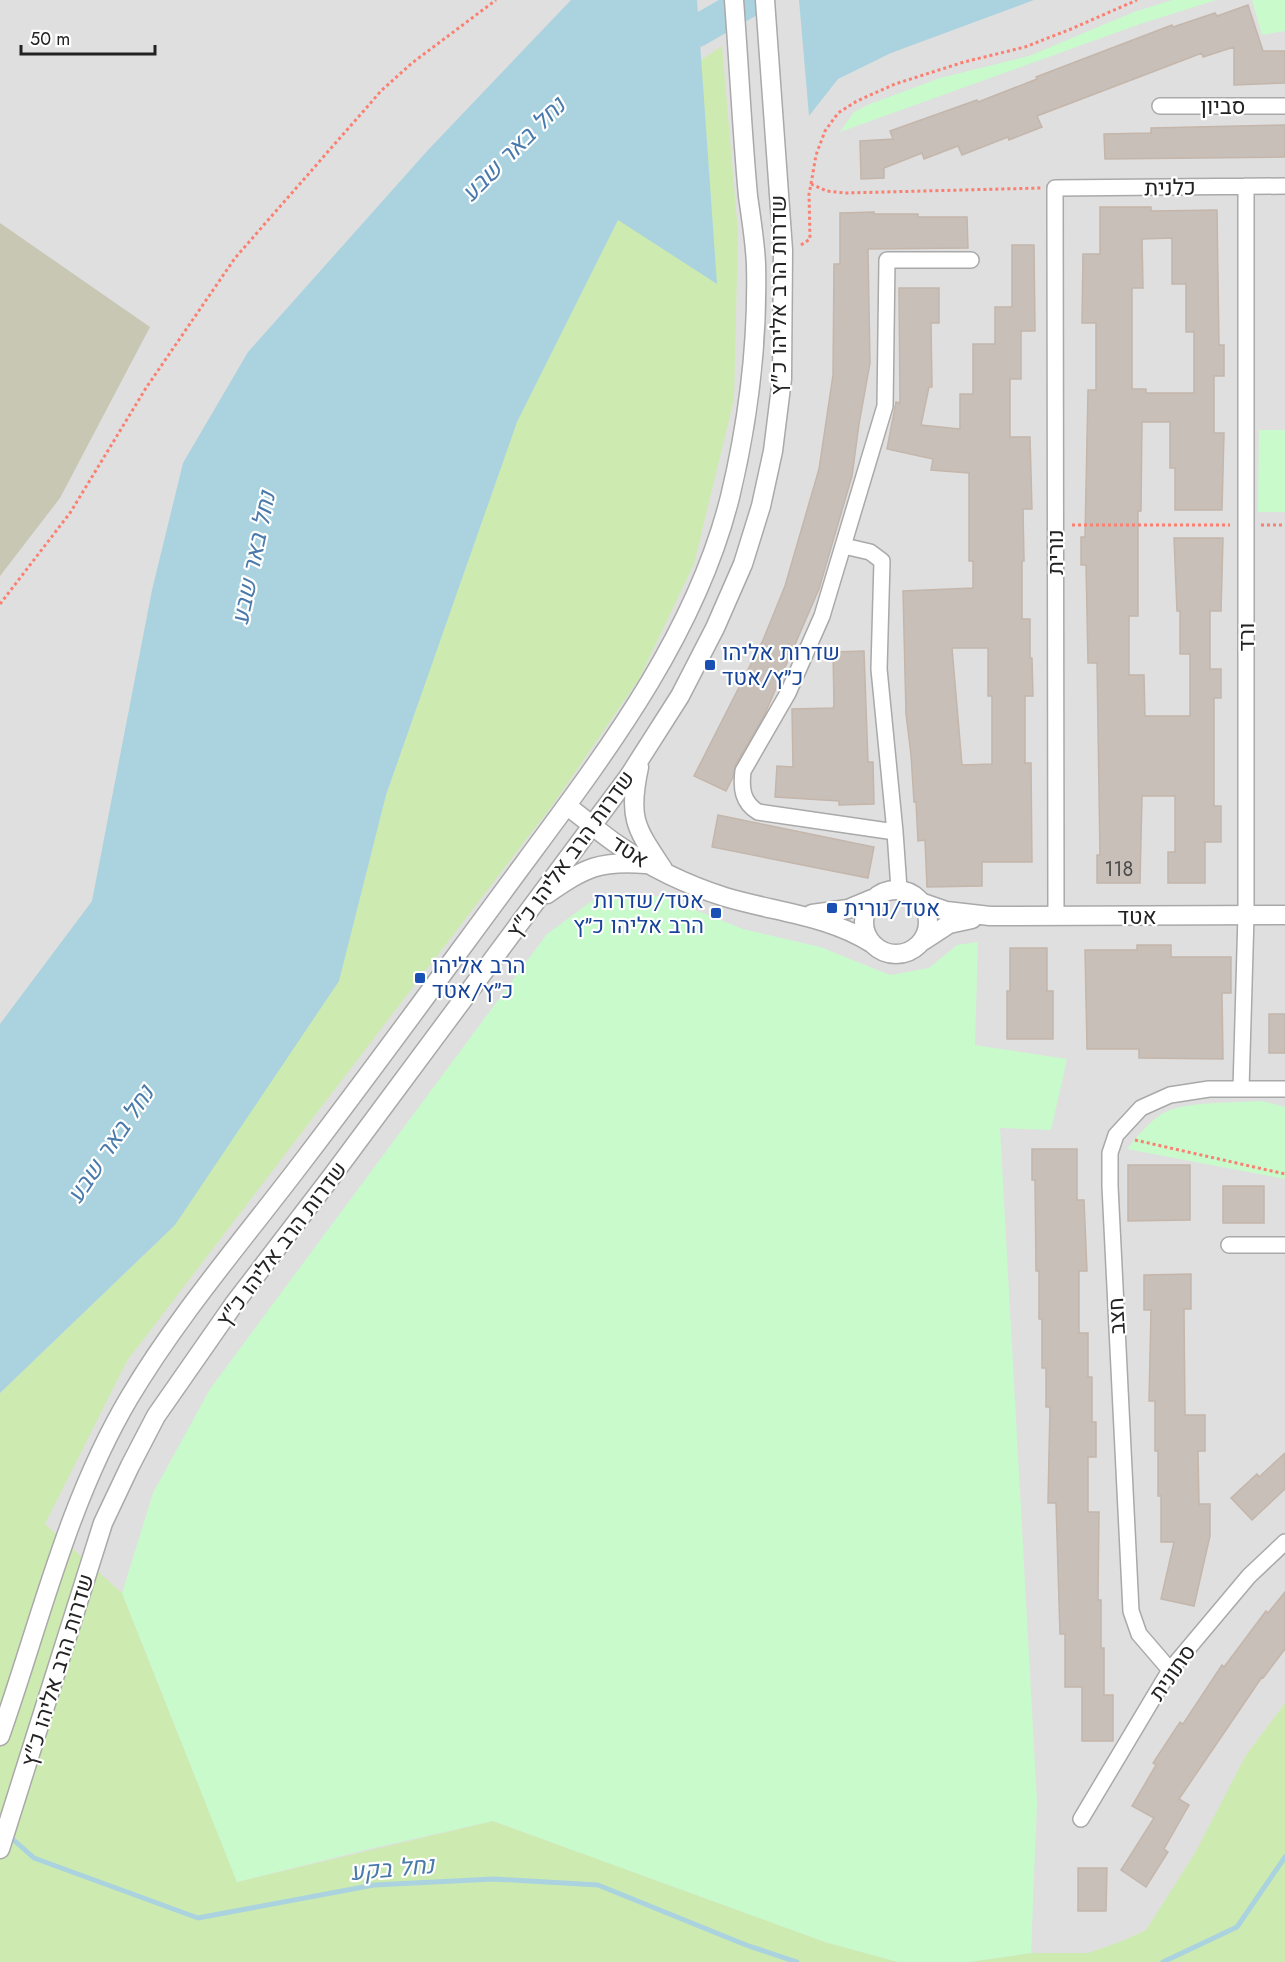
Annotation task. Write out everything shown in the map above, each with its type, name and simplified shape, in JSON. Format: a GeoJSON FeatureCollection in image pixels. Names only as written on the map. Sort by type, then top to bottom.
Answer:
{"type":"FeatureCollection","features":[{"type":"Feature","properties":{"kind":"street","name":"שדרות הרב אליהו כ\"ץ"},"geometry":{"type":"LineString","coordinates":[[0,1736],[74,1511],[101,1451],[128,1400],[158,1353],[208,1285],[306,1157],[602,757],[651,680],[686,614],[713,553],[741,445],[750,376],[754,320],[756,262],[748,194],[734,0]]}},
{"type":"Feature","properties":{"kind":"street","name":"שדרות הרב אליהו כ\"ץ"},"geometry":{"type":"LineString","coordinates":[[0,1849],[103,1523],[156,1416],[234,1304],[332,1176],[641,756],[680,696],[715,628],[743,564],[761,506],[772,451],[782,379],[783,250],[765,0]]}},
{"type":"Feature","properties":{"kind":"street","name":"סביון"},"geometry":{"type":"LineString","coordinates":[[1160,106],[1285,106]]}},
{"type":"Feature","properties":{"kind":"street","name":"ורד"},"geometry":{"type":"LineString","coordinates":[[1241,1089],[1246,915],[1246,186]]}},
{"type":"Feature","properties":{"kind":"street","name":"כלנית"},"geometry":{"type":"LineString","coordinates":[[1054,188],[1285,186]]}},
{"type":"Feature","properties":{"kind":"street","name":"נורית"},"geometry":{"type":"LineString","coordinates":[[1054,188],[1056,916]]}},
{"type":"Feature","properties":{"kind":"street"},"geometry":{"type":"LineString","coordinates":[[895,832],[767,815],[749,807],[742,793],[743,771],[788,693],[822,616],[885,406],[888,260],[971,260]]}},
{"type":"Feature","properties":{"kind":"street"},"geometry":{"type":"LineString","coordinates":[[844,546],[870,552],[882,561],[879,669],[899,889]]}},
{"type":"Feature","properties":{"kind":"street"},"geometry":{"type":"LineString","coordinates":[[641,756],[634,792],[634,813],[639,834],[658,869]]}},
{"type":"Feature","properties":{"kind":"street","name":"אטד"},"geometry":{"type":"LineString","coordinates":[[567,806],[617,845],[658,869],[724,897],[804,914],[841,927],[873,944]]}},
{"type":"Feature","properties":{"kind":"street"},"geometry":{"type":"LineString","coordinates":[[535,902],[593,866],[621,862],[658,869]]}},
{"type":"Feature","properties":{"kind":"street"},"geometry":{"type":"LineString","coordinates":[[899,889],[908,891],[923,903],[928,912],[929,922],[923,941],[911,951],[901,954],[885,952],[873,944],[864,924],[872,899],[889,890],[899,889]]}},
{"type":"Feature","properties":{"kind":"street","name":"אטד"},"geometry":{"type":"LineString","coordinates":[[804,914],[848,909],[872,899]]}},
{"type":"Feature","properties":{"kind":"street","name":"אטד"},"geometry":{"type":"LineString","coordinates":[[923,903],[946,911],[990,916],[1285,915]]}},
{"type":"Feature","properties":{"kind":"street","name":"אטד"},"geometry":{"type":"LineString","coordinates":[[923,941],[949,924],[990,916]]}},
{"type":"Feature","properties":{"kind":"street"},"geometry":{"type":"LineString","coordinates":[[1116,1135],[1141,1108],[1170,1095],[1209,1089],[1285,1089]]}},
{"type":"Feature","properties":{"kind":"street","name":"חצב"},"geometry":{"type":"LineString","coordinates":[[1116,1135],[1110,1153],[1110,1186],[1131,1611],[1139,1634],[1170,1670]]}},
{"type":"Feature","properties":{"kind":"street"},"geometry":{"type":"LineString","coordinates":[[1230,1245],[1285,1245]]}},
{"type":"Feature","properties":{"kind":"street","name":"סתונית"},"geometry":{"type":"LineString","coordinates":[[1081,1819],[1170,1670],[1249,1576],[1285,1542]]}},
{"type":"Feature","properties":{"kind":"path"},"geometry":{"type":"LineString","coordinates":[[0,604],[70,513],[146,388],[235,258],[381,91],[412,63],[496,0]]}},
{"type":"Feature","properties":{"kind":"path"},"geometry":{"type":"LineString","coordinates":[[810,239],[809,194],[816,156],[825,131],[838,113],[857,101],[895,84],[964,62],[1025,47],[1137,0]]}},
{"type":"Feature","properties":{"kind":"path"},"geometry":{"type":"LineString","coordinates":[[811,184],[827,191],[845,193],[1054,188]]}},
{"type":"Feature","properties":{"kind":"path"},"geometry":{"type":"LineString","coordinates":[[1055,525],[1285,525]]}},
{"type":"Feature","properties":{"kind":"path"},"geometry":{"type":"LineString","coordinates":[[1116,1135],[1285,1174]]}},
{"type":"Feature","properties":{"kind":"shaded area"},"geometry":{"type":"Polygon","coordinates":[[[0,0],[1285,0],[1285,1962],[0,1962],[0,0]]]}},
{"type":"Feature","properties":{"kind":"shaded area"},"geometry":{"type":"Polygon","coordinates":[[[0,223],[150,327],[60,498],[0,576],[0,223]]]}},
{"type":"Feature","properties":{"kind":"green space"},"geometry":{"type":"Polygon","coordinates":[[[1172,0],[1216,0],[1140,24],[840,132],[854,112],[870,104],[940,78],[1029,56],[1134,12],[1172,0]]]}},
{"type":"Feature","properties":{"kind":"green space"},"geometry":{"type":"Polygon","coordinates":[[[1252,0],[1285,0],[1285,31],[1262,35],[1252,0]]]}},
{"type":"Feature","properties":{"kind":"green space"},"geometry":{"type":"Polygon","coordinates":[[[722,46],[738,233],[734,399],[694,564],[639,679],[554,803],[127,1361],[45,1524],[122,1593],[237,1882],[493,1821],[825,1942],[898,1962],[0,1962],[0,1393],[175,1225],[386,795],[411,724],[604,125],[722,46]]]}},
{"type":"Feature","properties":{"kind":"green space"},"geometry":{"type":"Polygon","coordinates":[[[1259,430],[1285,430],[1285,512],[1258,512],[1259,430]]]}},
{"type":"Feature","properties":{"kind":"green space"},"geometry":{"type":"Polygon","coordinates":[[[660,896],[743,929],[820,947],[890,975],[929,968],[957,945],[978,942],[975,1045],[1067,1059],[1051,1130],[1000,1128],[1037,1802],[1031,1953],[969,1962],[898,1962],[825,1942],[493,1821],[237,1882],[122,1593],[153,1493],[210,1389],[547,934],[596,898],[660,896]]]}},
{"type":"Feature","properties":{"kind":"green space"},"geometry":{"type":"Polygon","coordinates":[[[1262,1101],[1285,1107],[1285,1179],[1127,1149],[1150,1123],[1168,1111],[1201,1104],[1262,1101]]]}},
{"type":"Feature","properties":{"kind":"green space"},"geometry":{"type":"Polygon","coordinates":[[[1285,1703],[1285,1962],[969,1962],[1031,1953],[1088,1953],[1146,1930],[1195,1853],[1246,1755],[1285,1703]]]}},
{"type":"Feature","properties":{"kind":"water"},"geometry":{"type":"Polygon","coordinates":[[[571,0],[697,0],[717,284],[618,220],[517,422],[386,795],[339,981],[175,1225],[0,1393],[0,1024],[92,901],[152,590],[183,463],[248,352],[428,150],[571,0]]]}},
{"type":"Feature","properties":{"kind":"water"},"geometry":{"type":"Polygon","coordinates":[[[799,0],[1034,0],[891,53],[838,79],[809,116],[799,0]]]}},
{"type":"Feature","properties":{"kind":"building"},"geometry":{"type":"Polygon","coordinates":[[[1248,5],[1263,51],[1285,51],[1285,83],[1234,85],[1234,47],[1203,57],[1202,53],[1037,116],[1042,127],[1009,140],[1008,137],[962,155],[958,146],[924,159],[922,153],[884,168],[884,178],[861,179],[860,141],[893,139],[890,131],[977,100],[978,102],[1037,79],[1036,77],[1172,25],[1173,27],[1215,13],[1217,16],[1248,5]]]}},
{"type":"Feature","properties":{"kind":"building"},"geometry":{"type":"Polygon","coordinates":[[[1285,125],[1285,157],[1105,159],[1104,134],[1151,133],[1151,128],[1285,125]]]}},
{"type":"Feature","properties":{"kind":"building"},"geometry":{"type":"Polygon","coordinates":[[[1100,207],[1151,207],[1151,211],[1217,210],[1219,345],[1224,345],[1224,376],[1214,376],[1214,433],[1224,433],[1222,510],[1175,510],[1175,468],[1170,468],[1170,422],[1142,422],[1141,511],[1138,511],[1138,616],[1129,616],[1129,675],[1144,675],[1145,716],[1190,716],[1190,654],[1180,654],[1180,611],[1177,611],[1174,538],[1223,538],[1221,611],[1210,611],[1210,669],[1221,669],[1221,698],[1214,698],[1214,806],[1221,806],[1221,842],[1205,842],[1205,883],[1168,883],[1168,852],[1175,852],[1175,796],[1142,796],[1140,883],[1097,883],[1097,855],[1100,855],[1097,663],[1088,663],[1086,565],[1081,565],[1081,537],[1085,537],[1088,390],[1096,390],[1096,323],[1082,323],[1083,254],[1100,254],[1100,207]],[[1172,238],[1142,239],[1143,288],[1132,288],[1132,389],[1146,389],[1146,393],[1194,393],[1194,332],[1186,332],[1186,284],[1172,284],[1172,238]]]}},
{"type":"Feature","properties":{"kind":"building"},"geometry":{"type":"Polygon","coordinates":[[[874,212],[874,214],[918,214],[918,217],[967,217],[968,248],[868,249],[870,363],[852,476],[819,589],[764,716],[735,766],[733,777],[726,791],[694,776],[763,640],[785,586],[819,469],[833,375],[834,264],[840,264],[840,213],[874,212]]]}},
{"type":"Feature","properties":{"kind":"building"},"geometry":{"type":"Polygon","coordinates":[[[1012,245],[1034,245],[1035,331],[1021,331],[1021,379],[1010,379],[1010,437],[1030,437],[1032,509],[1023,509],[1022,619],[1030,619],[1030,658],[1032,658],[1033,696],[1025,696],[1025,763],[1031,763],[1032,862],[982,862],[982,886],[927,887],[925,840],[918,841],[906,714],[903,591],[973,588],[973,561],[969,561],[969,473],[931,470],[933,459],[887,449],[896,402],[900,403],[899,288],[939,288],[939,323],[931,323],[932,387],[929,387],[921,425],[960,429],[960,394],[973,394],[973,344],[995,344],[995,307],[1012,307],[1012,245]],[[952,648],[962,765],[992,764],[992,696],[988,696],[988,648],[952,648]]]}},
{"type":"Feature","properties":{"kind":"building"},"geometry":{"type":"Polygon","coordinates":[[[864,651],[868,762],[873,762],[874,804],[839,805],[839,801],[775,797],[777,766],[793,767],[792,709],[833,708],[833,652],[864,651]]]}},
{"type":"Feature","properties":{"kind":"building"},"geometry":{"type":"Polygon","coordinates":[[[718,815],[874,847],[868,878],[712,847],[718,815]]]}},
{"type":"Feature","properties":{"kind":"building"},"geometry":{"type":"Polygon","coordinates":[[[1137,945],[1171,945],[1171,957],[1231,957],[1231,993],[1222,993],[1223,1059],[1139,1058],[1139,1049],[1087,1049],[1085,950],[1137,950],[1137,945]]]}},
{"type":"Feature","properties":{"kind":"building"},"geometry":{"type":"Polygon","coordinates":[[[1010,948],[1047,948],[1047,991],[1053,991],[1053,1039],[1007,1039],[1010,948]]]}},
{"type":"Feature","properties":{"kind":"building"},"geometry":{"type":"Polygon","coordinates":[[[1269,1014],[1285,1014],[1285,1053],[1269,1053],[1269,1014]]]}},
{"type":"Feature","properties":{"kind":"building"},"geometry":{"type":"Polygon","coordinates":[[[1032,1149],[1077,1149],[1077,1200],[1084,1200],[1087,1271],[1079,1271],[1079,1333],[1088,1333],[1088,1377],[1092,1377],[1092,1422],[1096,1422],[1096,1457],[1088,1457],[1088,1512],[1099,1512],[1098,1600],[1101,1600],[1104,1695],[1113,1695],[1113,1741],[1082,1741],[1082,1687],[1065,1687],[1065,1634],[1060,1634],[1056,1503],[1048,1503],[1050,1407],[1046,1407],[1046,1368],[1042,1368],[1042,1319],[1039,1319],[1039,1271],[1036,1271],[1035,1180],[1032,1180],[1032,1149]]]}},
{"type":"Feature","properties":{"kind":"building"},"geometry":{"type":"Polygon","coordinates":[[[1128,1165],[1190,1165],[1190,1220],[1128,1221],[1128,1165]]]}},
{"type":"Feature","properties":{"kind":"building"},"geometry":{"type":"Polygon","coordinates":[[[1223,1186],[1264,1186],[1264,1223],[1223,1223],[1223,1186]]]}},
{"type":"Feature","properties":{"kind":"building"},"geometry":{"type":"Polygon","coordinates":[[[1191,1274],[1191,1309],[1184,1309],[1185,1415],[1205,1415],[1205,1451],[1198,1451],[1199,1504],[1210,1504],[1210,1536],[1194,1606],[1161,1599],[1174,1542],[1161,1542],[1161,1496],[1158,1496],[1158,1451],[1155,1451],[1155,1401],[1149,1401],[1151,1310],[1144,1310],[1144,1275],[1191,1274]]]}},
{"type":"Feature","properties":{"kind":"building"},"geometry":{"type":"Polygon","coordinates":[[[1285,1453],[1285,1489],[1252,1520],[1231,1498],[1285,1453]]]}},
{"type":"Feature","properties":{"kind":"building"},"geometry":{"type":"Polygon","coordinates":[[[1285,1592],[1285,1649],[1262,1677],[1179,1799],[1189,1805],[1164,1849],[1168,1852],[1146,1887],[1121,1870],[1154,1818],[1132,1806],[1156,1765],[1153,1763],[1180,1722],[1183,1724],[1222,1665],[1224,1667],[1266,1611],[1268,1613],[1285,1592]]]}},
{"type":"Feature","properties":{"kind":"building"},"geometry":{"type":"Polygon","coordinates":[[[1078,1868],[1107,1868],[1106,1911],[1078,1911],[1078,1868]]]}},
{"type":"Feature","properties":{"kind":"waterway","name":"נחל באר שבע"},"geometry":{"type":"LineString","coordinates":[[659,48],[697,31],[751,0]]}},
{"type":"Feature","properties":{"kind":"waterway","name":"נחל בקע"},"geometry":{"type":"LineString","coordinates":[[8,1835],[34,1858],[198,1918],[374,1885],[494,1879],[598,1885],[746,1945],[797,1962]]}},
{"type":"Feature","properties":{"kind":"waterway","name":"נחל בקע"},"geometry":{"type":"LineString","coordinates":[[1163,1962],[1237,1927],[1285,1857]]}},
{"type":"Feature","properties":{"kind":"place","name":"שדרות אליהו כ״ץ/אטד"},"geometry":{"type":"Point","coordinates":[710,665]}},
{"type":"Feature","properties":{"kind":"place","name":"אטד/נורית"},"geometry":{"type":"Point","coordinates":[832,908]}},
{"type":"Feature","properties":{"kind":"place","name":"אטד/שדרות הרב אליהו כ״ץ"},"geometry":{"type":"Point","coordinates":[716,913]}},
{"type":"Feature","properties":{"kind":"place","name":"הרב אליהו כ״ץ/אטד"},"geometry":{"type":"Point","coordinates":[420,978]}}]}
